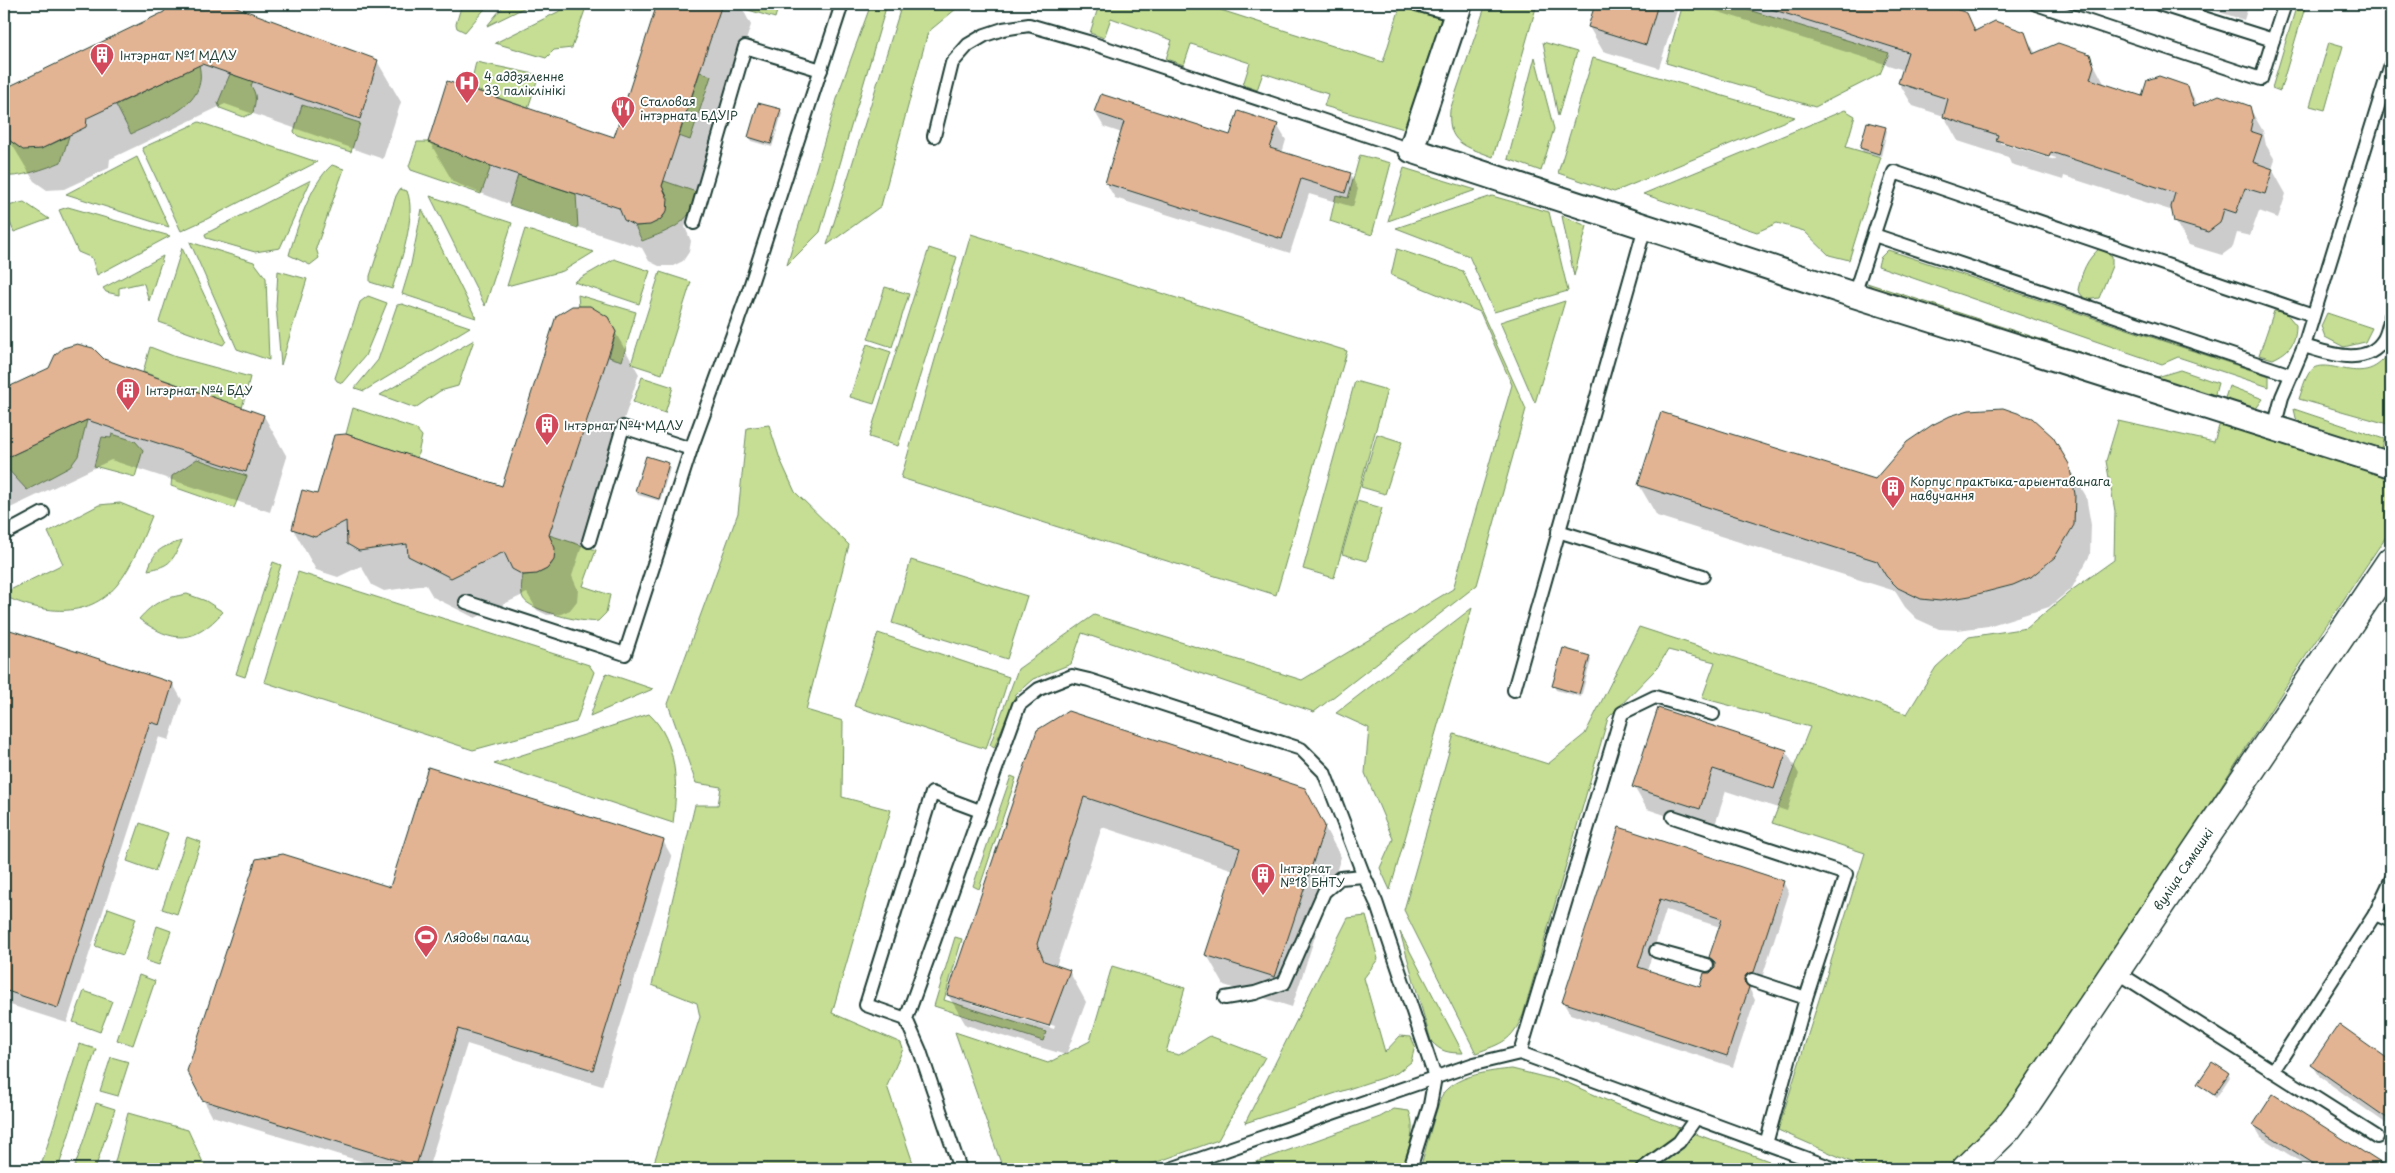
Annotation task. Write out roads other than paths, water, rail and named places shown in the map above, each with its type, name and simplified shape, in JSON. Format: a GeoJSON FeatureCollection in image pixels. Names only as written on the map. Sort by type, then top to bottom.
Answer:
{"type":"FeatureCollection","features":[{"type":"Feature","properties":{"kind":"street"},"geometry":{"type":"LineString","coordinates":[[1458,10],[1411,150],[1854,295],[2391,465]]}},
{"type":"Feature","properties":{"kind":"street","name":"вуліца Сямашкі"},"geometry":{"type":"LineString","coordinates":[[1966,1169],[2007,1129],[2028,1101],[2114,970],[2391,561]]}},
{"type":"Feature","properties":{"kind":"lane"},"geometry":{"type":"LineString","coordinates":[[466,602],[624,654],[691,449],[749,290],[842,4]]}},
{"type":"Feature","properties":{"kind":"lane"},"geometry":{"type":"LineString","coordinates":[[1416,4],[1458,10]]}},
{"type":"Feature","properties":{"kind":"lane"},"geometry":{"type":"LineString","coordinates":[[2036,4],[2261,79],[2285,4]]}},
{"type":"Feature","properties":{"kind":"lane"},"geometry":{"type":"LineString","coordinates":[[2159,4],[2273,40]]}},
{"type":"Feature","properties":{"kind":"lane"},"geometry":{"type":"LineString","coordinates":[[934,136],[952,63],[968,46],[985,35],[1003,29],[1029,25],[1088,42],[1411,150]]}},
{"type":"Feature","properties":{"kind":"lane"},"geometry":{"type":"LineString","coordinates":[[694,223],[744,47],[821,70]]}},
{"type":"Feature","properties":{"kind":"lane"},"geometry":{"type":"LineString","coordinates":[[2274,428],[2291,375],[2304,346],[2391,64]]}},
{"type":"Feature","properties":{"kind":"lane"},"geometry":{"type":"LineString","coordinates":[[1854,295],[1894,172],[2313,316]]}},
{"type":"Feature","properties":{"kind":"lane"},"geometry":{"type":"LineString","coordinates":[[1514,690],[1645,227]]}},
{"type":"Feature","properties":{"kind":"lane"},"geometry":{"type":"LineString","coordinates":[[1874,235],[2291,375]]}},
{"type":"Feature","properties":{"kind":"lane"},"geometry":{"type":"LineString","coordinates":[[2304,346],[2354,357],[2369,352],[2384,340],[2391,316]]}},
{"type":"Feature","properties":{"kind":"lane"},"geometry":{"type":"LineString","coordinates":[[589,540],[623,427],[691,449]]}},
{"type":"Feature","properties":{"kind":"lane"},"geometry":{"type":"LineString","coordinates":[[4,534],[43,513]]}},
{"type":"Feature","properties":{"kind":"lane"},"geometry":{"type":"LineString","coordinates":[[1558,531],[1703,576]]}},
{"type":"Feature","properties":{"kind":"lane"},"geometry":{"type":"LineString","coordinates":[[960,1169],[920,1051],[906,1019],[1018,705],[1039,690],[1072,676],[1301,749],[1324,772],[1376,902],[1435,1077],[1430,1105],[1410,1169]]}},
{"type":"Feature","properties":{"kind":"lane"},"geometry":{"type":"LineString","coordinates":[[1520,1053],[1622,713],[1654,697],[1713,714]]}},
{"type":"Feature","properties":{"kind":"lane"},"geometry":{"type":"LineString","coordinates":[[906,1019],[866,1005],[932,793],[980,810]]}},
{"type":"Feature","properties":{"kind":"lane"},"geometry":{"type":"LineString","coordinates":[[1673,817],[1846,874],[1806,998],[1766,1144]]}},
{"type":"Feature","properties":{"kind":"lane"},"geometry":{"type":"LineString","coordinates":[[1225,998],[1255,993],[1284,983],[1324,892],[1340,878],[1364,876]]}},
{"type":"Feature","properties":{"kind":"lane"},"geometry":{"type":"LineString","coordinates":[[2274,1071],[2375,914],[2391,880]]}},
{"type":"Feature","properties":{"kind":"lane"},"geometry":{"type":"LineString","coordinates":[[2375,914],[2391,920]]}},
{"type":"Feature","properties":{"kind":"lane"},"geometry":{"type":"LineString","coordinates":[[1656,951],[1707,965]]}},
{"type":"Feature","properties":{"kind":"lane"},"geometry":{"type":"LineString","coordinates":[[2114,970],[2377,1137]]}},
{"type":"Feature","properties":{"kind":"lane"},"geometry":{"type":"LineString","coordinates":[[1752,980],[1806,998]]}},
{"type":"Feature","properties":{"kind":"lane"},"geometry":{"type":"LineString","coordinates":[[1172,1169],[1435,1077],[1474,1064],[1520,1053],[1835,1169]]}},
{"type":"Feature","properties":{"kind":"lane"},"geometry":{"type":"LineString","coordinates":[[1642,1169],[1679,1142],[1696,1118]]}},
{"type":"Feature","properties":{"kind":"place","name":"Інтэрнат №1 МДЛУ"},"geometry":{"type":"Point","coordinates":[102,76]}},
{"type":"Feature","properties":{"kind":"place","name":"4 аддзяленне 33 паліклінікі"},"geometry":{"type":"Point","coordinates":[467,104]}},
{"type":"Feature","properties":{"kind":"place","name":"Сталовая інтэрната БДУІР"},"geometry":{"type":"Point","coordinates":[623,129]}},
{"type":"Feature","properties":{"kind":"place","name":"Інтэрнат №4 БДУ"},"geometry":{"type":"Point","coordinates":[128,411]}},
{"type":"Feature","properties":{"kind":"place","name":"Інтэрнат №4 МДЛУ"},"geometry":{"type":"Point","coordinates":[547,446]}},
{"type":"Feature","properties":{"kind":"place","name":"Корпус практыка-арыентаванага навучання"},"geometry":{"type":"Point","coordinates":[1893,509]}},
{"type":"Feature","properties":{"kind":"place","name":"Інтэрнат №18 БНТУ"},"geometry":{"type":"Point","coordinates":[1263,896]}},
{"type":"Feature","properties":{"kind":"place","name":"Лядовы палац"},"geometry":{"type":"Point","coordinates":[426,958]}}]}
